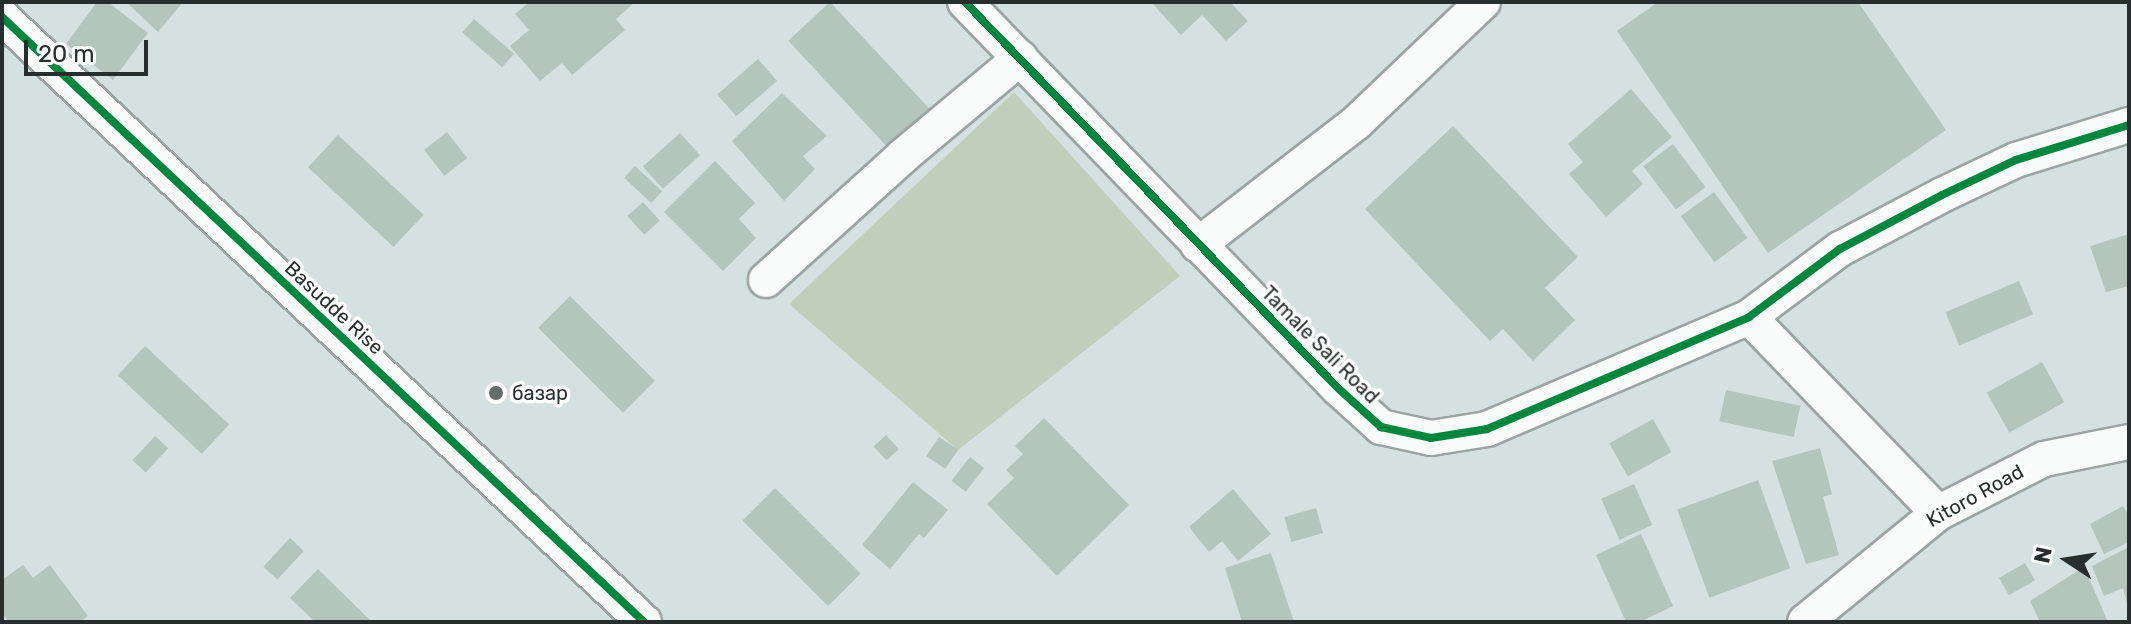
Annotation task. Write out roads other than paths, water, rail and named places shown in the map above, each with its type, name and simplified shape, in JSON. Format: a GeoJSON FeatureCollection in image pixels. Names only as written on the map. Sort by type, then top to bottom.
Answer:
{"type":"FeatureCollection","features":[{"type":"Feature","properties":{"kind":"street","name":"Tamale Sali Road"},"geometry":{"type":"LineString","coordinates":[[965,2],[1198,245],[1381,427],[1431,438],[1487,429],[1749,317],[1840,249],[1942,195],[2016,160],[2129,125]]}},
{"type":"Feature","properties":{"kind":"street"},"geometry":{"type":"LineString","coordinates":[[1198,245],[1357,122],[1483,2]]}},
{"type":"Feature","properties":{"kind":"street","name":"Basudde Rise"},"geometry":{"type":"LineString","coordinates":[[2,17],[644,622]]}},
{"type":"Feature","properties":{"kind":"street"},"geometry":{"type":"LineString","coordinates":[[766,280],[903,156],[1020,58]]}},
{"type":"Feature","properties":{"kind":"street"},"geometry":{"type":"LineString","coordinates":[[1749,317],[1938,513]]}},
{"type":"Feature","properties":{"kind":"street","name":"Kitoro Road"},"geometry":{"type":"LineString","coordinates":[[1805,622],[1938,513],[2044,459],[2129,442]]}},
{"type":"Feature","properties":{"kind":"place","name":"базар"},"geometry":{"type":"Point","coordinates":[496,393]}}]}
